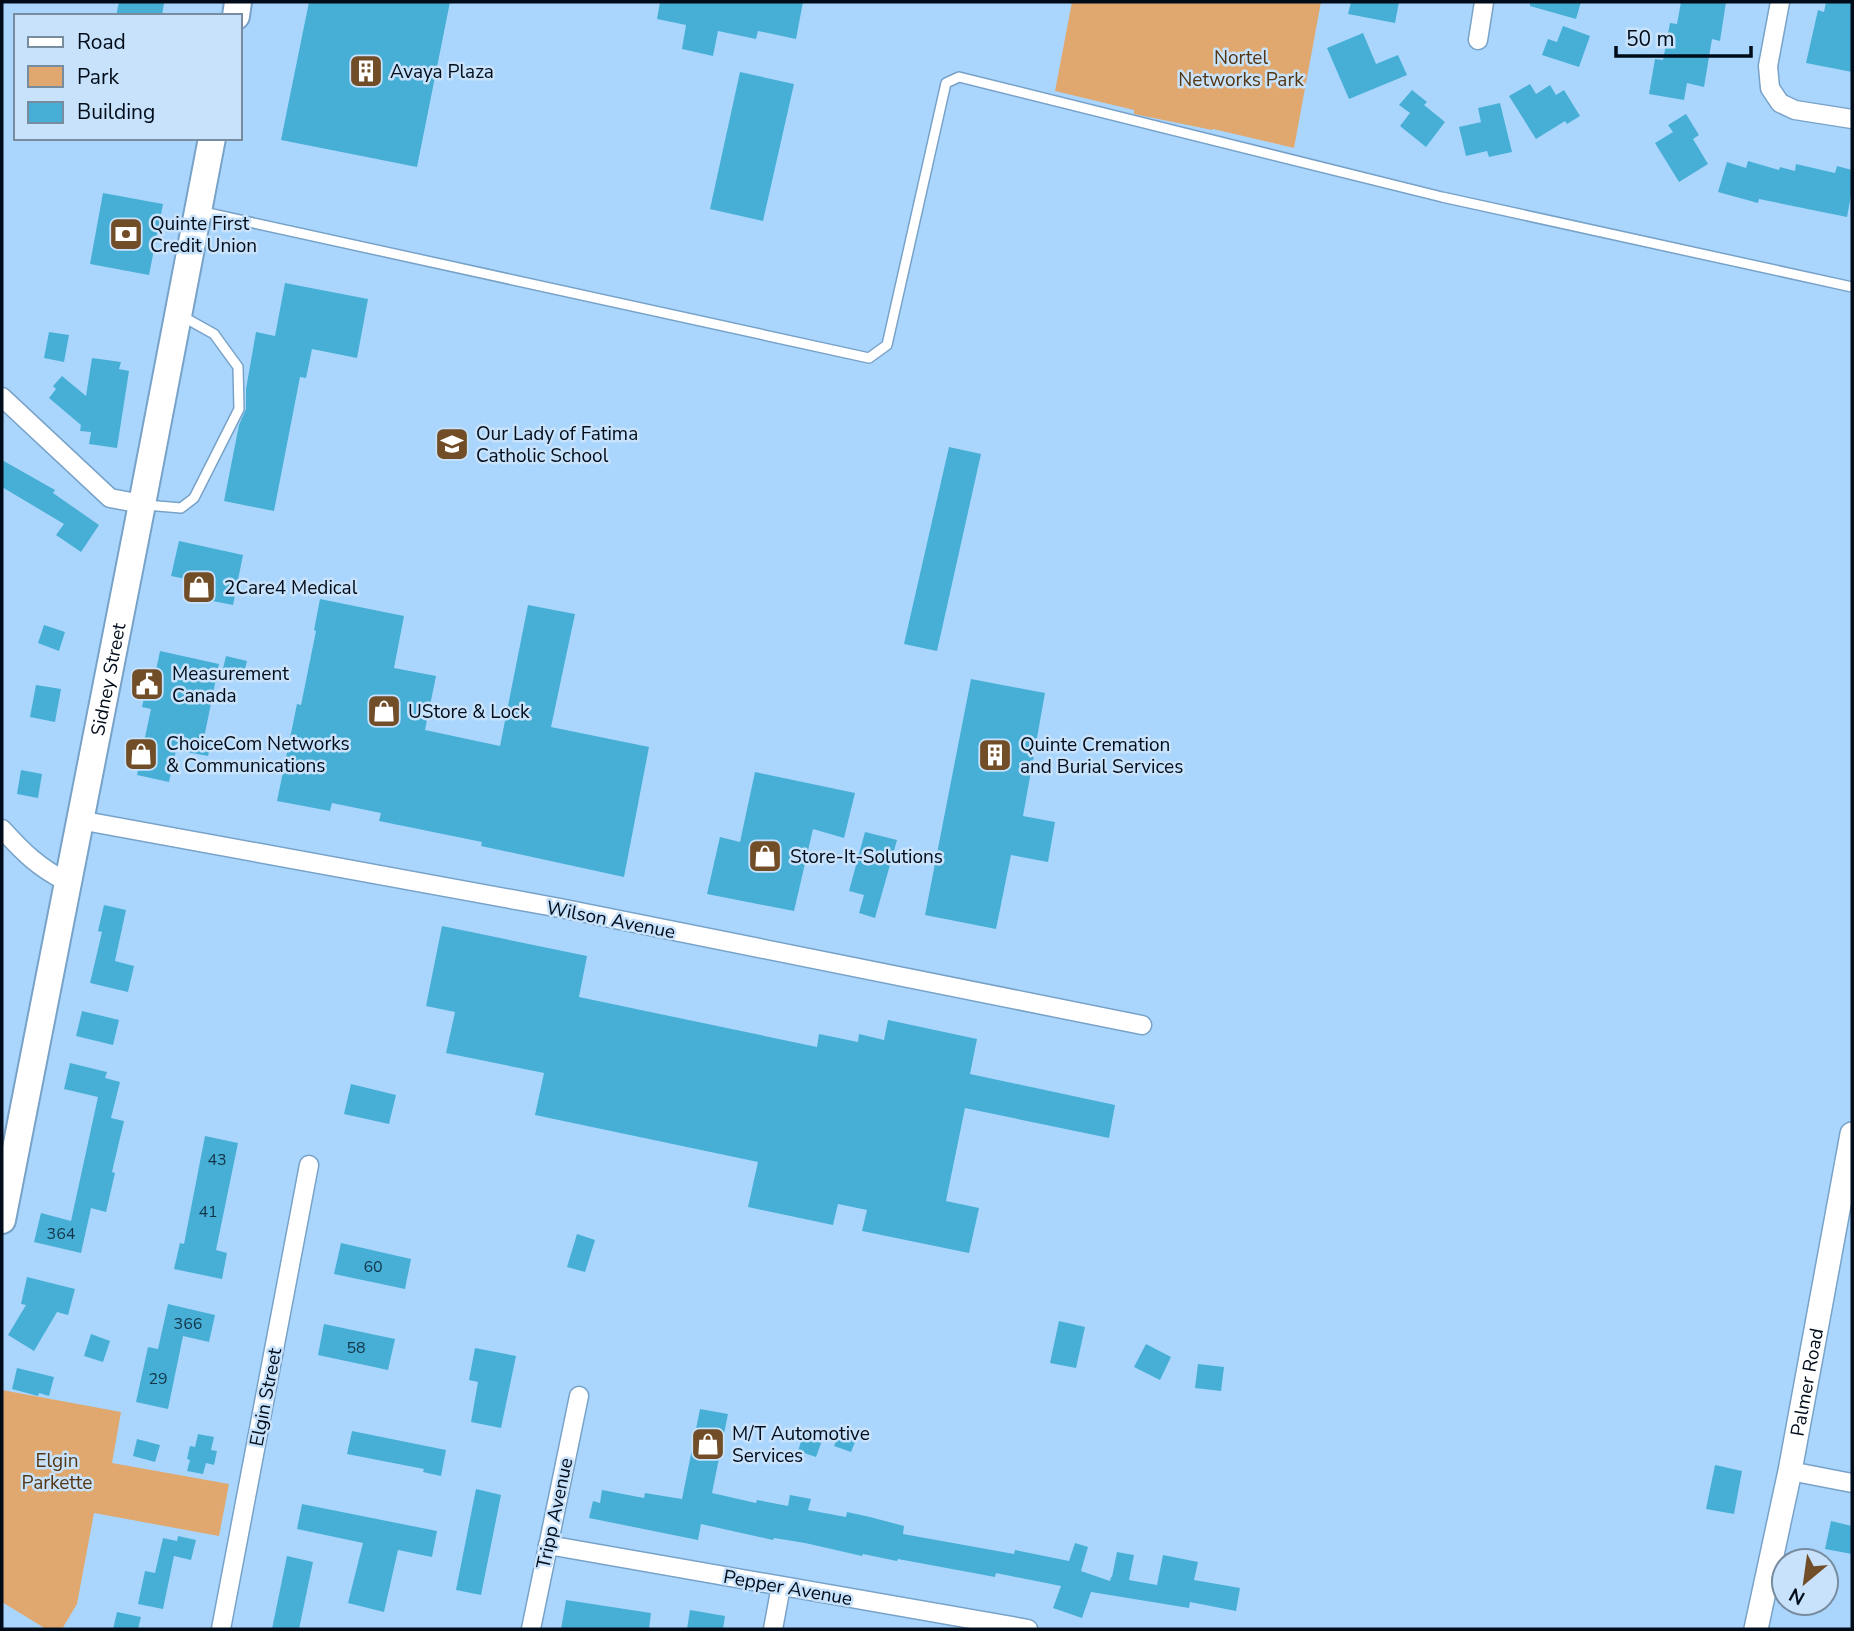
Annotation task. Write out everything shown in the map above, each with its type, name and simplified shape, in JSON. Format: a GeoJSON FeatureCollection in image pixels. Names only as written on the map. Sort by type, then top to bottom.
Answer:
{"type":"FeatureCollection","features":[{"type":"Feature","properties":{"kind":"main road","name":"Sidney Street"},"geometry":{"type":"LineString","coordinates":[[2,1220],[212,140]]}},
{"type":"Feature","properties":{"kind":"street"},"geometry":{"type":"LineString","coordinates":[[1478,40],[1485,2]]}},
{"type":"Feature","properties":{"kind":"street"},"geometry":{"type":"LineString","coordinates":[[1780,2],[1768,66],[1770,88],[1780,103],[1795,110],[1852,119]]}},
{"type":"Feature","properties":{"kind":"street"},"geometry":{"type":"LineString","coordinates":[[2,397],[110,498],[142,504]]}},
{"type":"Feature","properties":{"kind":"street","name":"Wilson Avenue"},"geometry":{"type":"LineString","coordinates":[[79,820],[573,911],[1142,1025]]}},
{"type":"Feature","properties":{"kind":"street"},"geometry":{"type":"LineString","coordinates":[[2,829],[26,856],[67,883]]}},
{"type":"Feature","properties":{"kind":"street","name":"Palmer Road"},"geometry":{"type":"LineString","coordinates":[[1756,1629],[1790,1471],[1852,1134]]}},
{"type":"Feature","properties":{"kind":"street","name":"Elgin Street"},"geometry":{"type":"LineString","coordinates":[[221,1629],[309,1165]]}},
{"type":"Feature","properties":{"kind":"street","name":"Tripp Avenue"},"geometry":{"type":"LineString","coordinates":[[531,1629],[579,1396]]}},
{"type":"Feature","properties":{"kind":"street"},"geometry":{"type":"LineString","coordinates":[[1790,1471],[1852,1483]]}},
{"type":"Feature","properties":{"kind":"street","name":"Pepper Avenue"},"geometry":{"type":"LineString","coordinates":[[548,1545],[780,1586],[970,1624],[1028,1629]]}},
{"type":"Feature","properties":{"kind":"street"},"geometry":{"type":"LineString","coordinates":[[773,1629],[780,1586]]}},
{"type":"Feature","properties":{"kind":"lane"},"geometry":{"type":"LineString","coordinates":[[198,211],[869,358],[887,345],[946,83],[959,76],[1442,197],[1852,287]]}},
{"type":"Feature","properties":{"kind":"lane"},"geometry":{"type":"LineString","coordinates":[[142,504],[181,508],[194,498],[239,409],[238,367],[214,334],[179,314]]}},
{"type":"Feature","properties":{"kind":"green space","name":"Nortel Networks Park"},"geometry":{"type":"Polygon","coordinates":[[[1072,2],[1321,2],[1294,148],[1134,114],[1134,110],[1055,91],[1072,2]]]}},
{"type":"Feature","properties":{"kind":"green space","name":"Elgin Parkette"},"geometry":{"type":"Polygon","coordinates":[[[2,1390],[121,1412],[112,1463],[229,1484],[219,1536],[94,1513],[77,1604],[62,1629],[46,1629],[2,1602],[2,1390]]]}},
{"type":"Feature","properties":{"kind":"building"},"geometry":{"type":"Polygon","coordinates":[[[119,2],[164,3],[162,14],[116,14],[119,2]]]}},
{"type":"Feature","properties":{"kind":"building","name":"Avaya Plaza"},"geometry":{"type":"Polygon","coordinates":[[[309,2],[450,2],[417,167],[281,140],[309,2]]]}},
{"type":"Feature","properties":{"kind":"building"},"geometry":{"type":"Polygon","coordinates":[[[660,2],[803,2],[796,39],[758,31],[756,39],[718,31],[713,56],[682,49],[686,25],[657,19],[660,2]]]}},
{"type":"Feature","properties":{"kind":"building"},"geometry":{"type":"Polygon","coordinates":[[[1351,2],[1399,2],[1395,23],[1348,14],[1351,2]]]}},
{"type":"Feature","properties":{"kind":"building"},"geometry":{"type":"Polygon","coordinates":[[[1530,2],[1581,2],[1576,19],[1530,6],[1530,2]]]}},
{"type":"Feature","properties":{"kind":"building"},"geometry":{"type":"Polygon","coordinates":[[[1681,2],[1726,2],[1720,41],[1712,39],[1704,87],[1687,83],[1684,100],[1649,94],[1655,59],[1663,60],[1670,23],[1677,24],[1681,2]]]}},
{"type":"Feature","properties":{"kind":"building"},"geometry":{"type":"Polygon","coordinates":[[[1826,2],[1852,2],[1852,72],[1806,63],[1818,10],[1824,12],[1826,2]]]}},
{"type":"Feature","properties":{"kind":"building"},"geometry":{"type":"Polygon","coordinates":[[[1563,26],[1590,36],[1579,67],[1542,55],[1548,39],[1557,42],[1563,26]]]}},
{"type":"Feature","properties":{"kind":"building"},"geometry":{"type":"Polygon","coordinates":[[[1363,33],[1376,64],[1398,55],[1407,75],[1349,99],[1327,48],[1363,33]]]}},
{"type":"Feature","properties":{"kind":"building"},"geometry":{"type":"Polygon","coordinates":[[[740,72],[794,84],[763,221],[710,209],[740,72]]]}},
{"type":"Feature","properties":{"kind":"building"},"geometry":{"type":"Polygon","coordinates":[[[1530,84],[1536,94],[1550,85],[1556,95],[1564,90],[1580,116],[1567,124],[1565,121],[1536,139],[1509,96],[1530,84]]]}},
{"type":"Feature","properties":{"kind":"building"},"geometry":{"type":"Polygon","coordinates":[[[1412,90],[1427,102],[1424,105],[1445,122],[1426,147],[1400,126],[1410,113],[1399,105],[1412,90]]]}},
{"type":"Feature","properties":{"kind":"building"},"geometry":{"type":"Polygon","coordinates":[[[1500,103],[1512,152],[1489,157],[1487,151],[1466,156],[1459,127],[1481,122],[1478,108],[1500,103]]]}},
{"type":"Feature","properties":{"kind":"building"},"geometry":{"type":"Polygon","coordinates":[[[1686,114],[1699,135],[1693,139],[1708,164],[1679,182],[1655,143],[1673,132],[1668,125],[1686,114]]]}},
{"type":"Feature","properties":{"kind":"building"},"geometry":{"type":"Polygon","coordinates":[[[1748,161],[1779,170],[1780,167],[1795,171],[1796,164],[1835,173],[1837,166],[1852,170],[1852,190],[1847,217],[1759,199],[1758,203],[1718,192],[1727,162],[1746,168],[1748,161]]]}},
{"type":"Feature","properties":{"kind":"building","name":"Quinte First Credit Union"},"geometry":{"type":"Polygon","coordinates":[[[103,193],[163,204],[149,275],[90,264],[103,193]]]}},
{"type":"Feature","properties":{"kind":"building"},"geometry":{"type":"Polygon","coordinates":[[[285,283],[368,299],[357,358],[312,349],[306,378],[300,377],[274,511],[224,501],[239,425],[246,409],[246,389],[256,332],[275,336],[285,283]]]}},
{"type":"Feature","properties":{"kind":"building"},"geometry":{"type":"Polygon","coordinates":[[[49,332],[69,335],[64,362],[44,358],[49,332]]]}},
{"type":"Feature","properties":{"kind":"building"},"geometry":{"type":"Polygon","coordinates":[[[92,358],[121,362],[119,369],[129,371],[117,448],[89,444],[91,432],[80,431],[81,425],[49,398],[56,389],[53,386],[62,376],[86,396],[92,358]]]}},
{"type":"Feature","properties":{"kind":"building"},"geometry":{"type":"Polygon","coordinates":[[[949,447],[981,454],[937,651],[904,644],[949,447]]]}},
{"type":"Feature","properties":{"kind":"building"},"geometry":{"type":"Polygon","coordinates":[[[2,460],[55,490],[53,493],[99,525],[81,552],[56,535],[64,524],[2,487],[2,460]]]}},
{"type":"Feature","properties":{"kind":"building"},"geometry":{"type":"Polygon","coordinates":[[[179,541],[243,555],[233,605],[197,598],[200,582],[171,576],[179,541]]]}},
{"type":"Feature","properties":{"kind":"building"},"geometry":{"type":"Polygon","coordinates":[[[320,599],[404,616],[394,668],[436,676],[425,730],[500,746],[528,605],[575,614],[551,727],[649,747],[624,877],[481,846],[482,842],[379,821],[381,813],[332,803],[330,811],[277,801],[297,704],[301,705],[320,599]]]}},
{"type":"Feature","properties":{"kind":"building"},"geometry":{"type":"Polygon","coordinates":[[[44,625],[65,632],[59,651],[38,643],[44,625]]]}},
{"type":"Feature","properties":{"kind":"building"},"geometry":{"type":"Polygon","coordinates":[[[160,651],[219,664],[204,738],[212,740],[208,756],[176,750],[169,782],[137,775],[151,709],[142,707],[149,674],[155,675],[160,651]]]}},
{"type":"Feature","properties":{"kind":"building"},"geometry":{"type":"Polygon","coordinates":[[[226,656],[247,661],[242,681],[221,677],[226,656]]]}},
{"type":"Feature","properties":{"kind":"building","name":"Quinte Cremation and Burial Services"},"geometry":{"type":"Polygon","coordinates":[[[971,679],[1045,693],[1023,816],[1055,822],[1048,862],[1011,855],[996,929],[925,915],[971,679]]]}},
{"type":"Feature","properties":{"kind":"building"},"geometry":{"type":"Polygon","coordinates":[[[36,685],[61,689],[55,722],[30,717],[36,685]]]}},
{"type":"Feature","properties":{"kind":"building"},"geometry":{"type":"Polygon","coordinates":[[[21,770],[42,774],[38,798],[17,794],[21,770]]]}},
{"type":"Feature","properties":{"kind":"building"},"geometry":{"type":"Polygon","coordinates":[[[755,772],[855,793],[844,838],[813,829],[794,911],[707,894],[720,837],[740,842],[755,772]]]}},
{"type":"Feature","properties":{"kind":"building"},"geometry":{"type":"Polygon","coordinates":[[[865,832],[897,840],[875,918],[859,913],[864,895],[849,891],[865,832]]]}},
{"type":"Feature","properties":{"kind":"building"},"geometry":{"type":"Polygon","coordinates":[[[104,905],[126,910],[115,961],[134,966],[128,992],[90,983],[102,932],[98,931],[104,905]]]}},
{"type":"Feature","properties":{"kind":"building"},"geometry":{"type":"Polygon","coordinates":[[[442,926],[587,956],[579,997],[817,1047],[819,1034],[858,1042],[859,1034],[884,1040],[888,1020],[977,1039],[970,1074],[1115,1105],[1109,1138],[965,1108],[946,1201],[979,1208],[969,1253],[862,1231],[867,1210],[838,1204],[833,1225],[748,1207],[758,1162],[535,1115],[544,1073],[446,1053],[455,1012],[426,1006],[442,926]]]}},
{"type":"Feature","properties":{"kind":"building"},"geometry":{"type":"Polygon","coordinates":[[[82,1011],[119,1020],[113,1045],[76,1036],[82,1011]]]}},
{"type":"Feature","properties":{"kind":"building"},"geometry":{"type":"Polygon","coordinates":[[[70,1063],[107,1072],[105,1078],[120,1082],[111,1118],[124,1121],[106,1212],[91,1208],[81,1253],[34,1242],[41,1213],[71,1221],[98,1097],[64,1089],[70,1063]]]}},
{"type":"Feature","properties":{"kind":"building"},"geometry":{"type":"Polygon","coordinates":[[[351,1084],[396,1095],[389,1124],[344,1114],[351,1084]]]}},
{"type":"Feature","properties":{"kind":"building"},"geometry":{"type":"Polygon","coordinates":[[[205,1136],[238,1143],[216,1250],[227,1253],[222,1279],[174,1269],[180,1243],[184,1244],[205,1136]]]}},
{"type":"Feature","properties":{"kind":"building"},"geometry":{"type":"Polygon","coordinates":[[[577,1234],[595,1240],[585,1272],[567,1267],[577,1234]]]}},
{"type":"Feature","properties":{"kind":"building"},"geometry":{"type":"Polygon","coordinates":[[[341,1243],[411,1259],[405,1289],[334,1274],[341,1243]]]}},
{"type":"Feature","properties":{"kind":"building"},"geometry":{"type":"Polygon","coordinates":[[[27,1277],[75,1289],[68,1315],[57,1312],[34,1351],[8,1335],[26,1305],[21,1304],[27,1277]]]}},
{"type":"Feature","properties":{"kind":"building"},"geometry":{"type":"Polygon","coordinates":[[[168,1304],[215,1315],[209,1342],[183,1336],[168,1409],[136,1402],[148,1347],[158,1349],[168,1304]]]}},
{"type":"Feature","properties":{"kind":"building"},"geometry":{"type":"Polygon","coordinates":[[[1059,1321],[1085,1327],[1076,1368],[1050,1363],[1059,1321]]]}},
{"type":"Feature","properties":{"kind":"building"},"geometry":{"type":"Polygon","coordinates":[[[324,1324],[395,1339],[388,1370],[318,1355],[324,1324]]]}},
{"type":"Feature","properties":{"kind":"building"},"geometry":{"type":"Polygon","coordinates":[[[91,1334],[110,1341],[103,1362],[84,1356],[91,1334]]]}},
{"type":"Feature","properties":{"kind":"building"},"geometry":{"type":"Polygon","coordinates":[[[1146,1344],[1171,1357],[1160,1380],[1134,1367],[1146,1344]]]}},
{"type":"Feature","properties":{"kind":"building"},"geometry":{"type":"Polygon","coordinates":[[[475,1348],[516,1356],[501,1428],[471,1422],[478,1382],[469,1380],[475,1348]]]}},
{"type":"Feature","properties":{"kind":"building"},"geometry":{"type":"Polygon","coordinates":[[[1198,1364],[1224,1367],[1221,1391],[1195,1388],[1198,1364]]]}},
{"type":"Feature","properties":{"kind":"building"},"geometry":{"type":"Polygon","coordinates":[[[17,1368],[54,1377],[49,1396],[12,1389],[17,1368]]]}},
{"type":"Feature","properties":{"kind":"building"},"geometry":{"type":"Polygon","coordinates":[[[700,1409],[728,1414],[712,1493],[756,1503],[757,1500],[788,1506],[790,1495],[811,1499],[808,1510],[846,1517],[847,1512],[904,1526],[903,1534],[1014,1554],[1015,1550],[1069,1561],[1075,1543],[1088,1547],[1081,1571],[1110,1581],[1117,1552],[1134,1555],[1129,1580],[1157,1585],[1163,1555],[1198,1562],[1194,1580],[1240,1588],[1236,1611],[1190,1602],[1189,1608],[1091,1592],[1082,1618],[1053,1608],[1061,1586],[996,1573],[995,1577],[898,1559],[862,1556],[701,1524],[698,1540],[589,1518],[593,1501],[600,1503],[602,1490],[644,1498],[645,1493],[682,1499],[700,1409]]]}},
{"type":"Feature","properties":{"kind":"building"},"geometry":{"type":"Polygon","coordinates":[[[841,1429],[858,1435],[851,1452],[834,1446],[841,1429]]]}},
{"type":"Feature","properties":{"kind":"building"},"geometry":{"type":"Polygon","coordinates":[[[352,1431],[446,1450],[441,1476],[423,1472],[424,1469],[347,1454],[352,1431]]]}},
{"type":"Feature","properties":{"kind":"building"},"geometry":{"type":"Polygon","coordinates":[[[804,1432],[823,1438],[816,1457],[798,1451],[804,1432]]]}},
{"type":"Feature","properties":{"kind":"building"},"geometry":{"type":"Polygon","coordinates":[[[198,1434],[214,1437],[211,1450],[217,1451],[214,1465],[206,1463],[203,1474],[187,1471],[190,1446],[195,1447],[198,1434]]]}},
{"type":"Feature","properties":{"kind":"building"},"geometry":{"type":"Polygon","coordinates":[[[137,1439],[160,1445],[155,1462],[133,1456],[137,1439]]]}},
{"type":"Feature","properties":{"kind":"building"},"geometry":{"type":"Polygon","coordinates":[[[1715,1465],[1742,1471],[1734,1514],[1706,1509],[1715,1465]]]}},
{"type":"Feature","properties":{"kind":"building"},"geometry":{"type":"Polygon","coordinates":[[[476,1489],[501,1495],[481,1595],[456,1590],[476,1489]]]}},
{"type":"Feature","properties":{"kind":"building"},"geometry":{"type":"Polygon","coordinates":[[[302,1504],[437,1531],[432,1557],[398,1550],[384,1612],[348,1603],[363,1543],[297,1529],[302,1504]]]}},
{"type":"Feature","properties":{"kind":"building"},"geometry":{"type":"Polygon","coordinates":[[[1831,1521],[1852,1526],[1852,1554],[1840,1552],[1840,1547],[1825,1547],[1831,1521]]]}},
{"type":"Feature","properties":{"kind":"building"},"geometry":{"type":"Polygon","coordinates":[[[178,1536],[196,1540],[191,1560],[174,1556],[163,1609],[138,1604],[145,1571],[155,1573],[163,1538],[177,1541],[178,1536]]]}},
{"type":"Feature","properties":{"kind":"building"},"geometry":{"type":"Polygon","coordinates":[[[287,1556],[313,1562],[299,1629],[272,1629],[287,1556]]]}},
{"type":"Feature","properties":{"kind":"building"},"geometry":{"type":"Polygon","coordinates":[[[566,1600],[651,1613],[649,1629],[561,1629],[566,1600]]]}},
{"type":"Feature","properties":{"kind":"building"},"geometry":{"type":"Polygon","coordinates":[[[690,1610],[725,1616],[723,1629],[687,1629],[690,1610]]]}},
{"type":"Feature","properties":{"kind":"building"},"geometry":{"type":"Polygon","coordinates":[[[117,1612],[141,1617],[138,1629],[113,1629],[117,1612]]]}},
{"type":"Feature","properties":{"kind":"place","name":"Avaya Plaza"},"geometry":{"type":"Point","coordinates":[366,71]}},
{"type":"Feature","properties":{"kind":"place","name":"Quinte First Credit Union"},"geometry":{"type":"Point","coordinates":[126,234]}},
{"type":"Feature","properties":{"kind":"place","name":"Our Lady of Fatima Catholic School"},"geometry":{"type":"Point","coordinates":[452,444]}},
{"type":"Feature","properties":{"kind":"place","name":"2Care4 Medical"},"geometry":{"type":"Point","coordinates":[199,587]}},
{"type":"Feature","properties":{"kind":"place","name":"Measurement Canada"},"geometry":{"type":"Point","coordinates":[147,684]}},
{"type":"Feature","properties":{"kind":"place","name":"UStore & Lock"},"geometry":{"type":"Point","coordinates":[384,711]}},
{"type":"Feature","properties":{"kind":"place","name":"ChoiceCom Networks & Communications"},"geometry":{"type":"Point","coordinates":[141,754]}},
{"type":"Feature","properties":{"kind":"place","name":"Quinte Cremation and Burial Services"},"geometry":{"type":"Point","coordinates":[995,755]}},
{"type":"Feature","properties":{"kind":"place","name":"Store-It-Solutions"},"geometry":{"type":"Point","coordinates":[765,856]}},
{"type":"Feature","properties":{"kind":"place","name":"M/T Automotive Services"},"geometry":{"type":"Point","coordinates":[708,1444]}}]}
